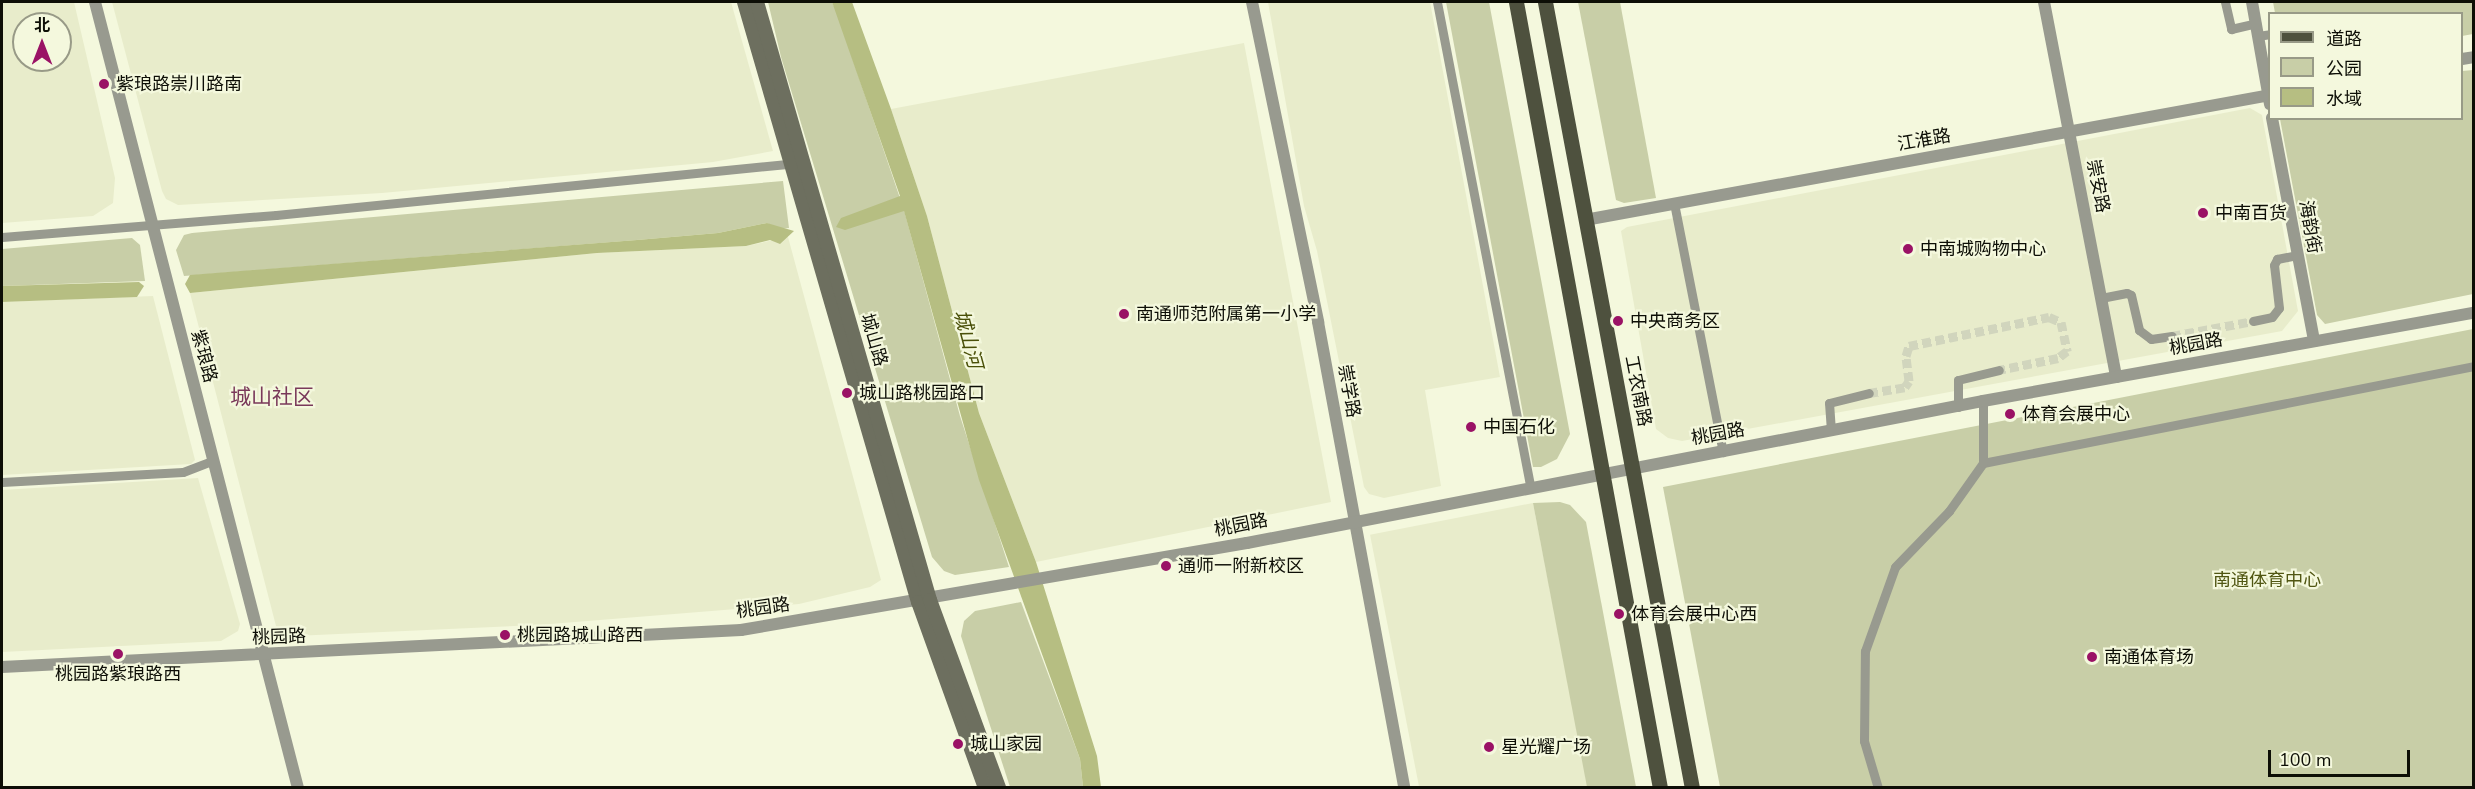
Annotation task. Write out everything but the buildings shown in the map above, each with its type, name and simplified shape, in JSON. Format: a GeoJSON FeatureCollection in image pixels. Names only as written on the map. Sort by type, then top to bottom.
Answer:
{"type":"FeatureCollection","features":[{"type":"Feature","properties":{"kind":"main road","name":"城山路"},"geometry":{"type":"LineString","coordinates":[[744,2],[797,163],[924,601],[985,788]]}},
{"type":"Feature","properties":{"kind":"main road","name":"城山路"},"geometry":{"type":"LineString","coordinates":[[757,2],[797,163]]}},
{"type":"Feature","properties":{"kind":"main road"},"geometry":{"type":"LineString","coordinates":[[1516,2],[1660,788]]}},
{"type":"Feature","properties":{"kind":"main road","name":"工农南路"},"geometry":{"type":"LineString","coordinates":[[1545,2],[1692,788]]}},
{"type":"Feature","properties":{"kind":"main road","name":"城山路"},"geometry":{"type":"LineString","coordinates":[[924,601],[999,788]]}},
{"type":"Feature","properties":{"kind":"street","name":"紫琅路"},"geometry":{"type":"LineString","coordinates":[[96,2],[151,226],[298,788]]}},
{"type":"Feature","properties":{"kind":"street","name":"崇学路"},"geometry":{"type":"LineString","coordinates":[[1252,2],[1318,322],[1404,788]]}},
{"type":"Feature","properties":{"kind":"street"},"geometry":{"type":"LineString","coordinates":[[1437,2],[1530,487]]}},
{"type":"Feature","properties":{"kind":"street","name":"崇安路"},"geometry":{"type":"LineString","coordinates":[[2044,2],[2116,377]]}},
{"type":"Feature","properties":{"kind":"street"},"geometry":{"type":"LineString","coordinates":[[2225,2],[2230,29],[2261,31]]}},
{"type":"Feature","properties":{"kind":"street"},"geometry":{"type":"LineString","coordinates":[[2252,2],[2261,31],[2268,90]]}},
{"type":"Feature","properties":{"kind":"street","name":"江淮路"},"geometry":{"type":"LineString","coordinates":[[1585,220],[2268,98]]}},
{"type":"Feature","properties":{"kind":"street","name":"海韵街"},"geometry":{"type":"LineString","coordinates":[[2272,120],[2314,341]]}},
{"type":"Feature","properties":{"kind":"street"},"geometry":{"type":"LineString","coordinates":[[2,237],[151,226],[797,163]]}},
{"type":"Feature","properties":{"kind":"street"},"geometry":{"type":"LineString","coordinates":[[1674,203],[1722,452]]}},
{"type":"Feature","properties":{"kind":"street"},"geometry":{"type":"LineString","coordinates":[[2253,321],[2272,317],[2279,308],[2274,265],[2277,259],[2297,255]]}},
{"type":"Feature","properties":{"kind":"street"},"geometry":{"type":"LineString","coordinates":[[2101,298],[2127,293],[2143,334],[2151,339],[2172,336]]}},
{"type":"Feature","properties":{"kind":"street","name":"桃园路"},"geometry":{"type":"LineString","coordinates":[[2,667],[265,656],[741,630],[924,601],[1983,401],[2474,312]]}},
{"type":"Feature","properties":{"kind":"street"},"geometry":{"type":"LineString","coordinates":[[1983,463],[2474,366]]}},
{"type":"Feature","properties":{"kind":"street"},"geometry":{"type":"LineString","coordinates":[[1959,407],[1958,380],[1999,370]]}},
{"type":"Feature","properties":{"kind":"street"},"geometry":{"type":"LineString","coordinates":[[1831,431],[1829,404],[1869,393]]}},
{"type":"Feature","properties":{"kind":"street"},"geometry":{"type":"LineString","coordinates":[[1878,788],[1864,741],[1865,651],[1895,567],[1949,510],[1983,463],[1983,401]]}},
{"type":"Feature","properties":{"kind":"street"},"geometry":{"type":"LineString","coordinates":[[2,482],[183,472],[212,461]]}},
{"type":"Feature","properties":{"kind":"shaded area"},"geometry":{"type":"Polygon","coordinates":[[[2,2],[74,2],[115,178],[113,203],[93,216],[2,223],[2,2]]]}},
{"type":"Feature","properties":{"kind":"shaded area"},"geometry":{"type":"Polygon","coordinates":[[[112,2],[731,2],[773,151],[713,162],[382,193],[178,205],[166,199],[162,191],[112,2]]]}},
{"type":"Feature","properties":{"kind":"shaded area"},"geometry":{"type":"Polygon","coordinates":[[[1268,2],[1430,2],[1500,377],[1425,390],[1441,486],[1384,498],[1369,494],[1364,487],[1317,251],[1304,206],[1268,2]]]}},
{"type":"Feature","properties":{"kind":"shaded area","name":"南通师范附属第一小学"},"geometry":{"type":"Polygon","coordinates":[[[1244,43],[1331,502],[1036,562],[979,413],[927,216],[891,109],[1244,43]]]}},
{"type":"Feature","properties":{"kind":"shaded area"},"geometry":{"type":"Polygon","coordinates":[[[2250,108],[2262,115],[2298,311],[2282,331],[1682,441],[1668,438],[1656,429],[1621,231],[1627,227],[2250,108]]]}},
{"type":"Feature","properties":{"kind":"shaded area"},"geometry":{"type":"Polygon","coordinates":[[[788,237],[881,580],[870,587],[799,604],[538,625],[294,636],[276,626],[190,293],[597,253],[746,246],[788,237]]]}},
{"type":"Feature","properties":{"kind":"shaded area"},"geometry":{"type":"Polygon","coordinates":[[[153,296],[195,460],[191,464],[2,475],[2,302],[153,296]]]}},
{"type":"Feature","properties":{"kind":"shaded area"},"geometry":{"type":"Polygon","coordinates":[[[198,478],[240,624],[238,631],[221,641],[2,652],[2,490],[198,478]]]}},
{"type":"Feature","properties":{"kind":"shaded area","name":"星光耀广场"},"geometry":{"type":"Polygon","coordinates":[[[1533,503],[1588,787],[1419,788],[1370,535],[1533,503]]]}},
{"type":"Feature","properties":{"kind":"green space"},"geometry":{"type":"Polygon","coordinates":[[[768,2],[832,2],[837,13],[904,210],[960,416],[1009,567],[955,575],[944,571],[932,557],[781,57],[768,2]]]}},
{"type":"Feature","properties":{"kind":"green space"},"geometry":{"type":"Polygon","coordinates":[[[1446,2],[1489,2],[1570,434],[1557,459],[1541,467],[1533,467],[1446,2]]]}},
{"type":"Feature","properties":{"kind":"green space"},"geometry":{"type":"Polygon","coordinates":[[[1578,2],[1620,2],[1656,198],[1624,203],[1616,200],[1578,2]]]}},
{"type":"Feature","properties":{"kind":"green space"},"geometry":{"type":"Polygon","coordinates":[[[2273,2],[2473,2],[2473,34],[2463,36],[2463,12],[2275,12],[2273,2]]]}},
{"type":"Feature","properties":{"kind":"green space"},"geometry":{"type":"Polygon","coordinates":[[[2473,70],[2473,294],[2325,324],[2317,315],[2280,120],[2463,120],[2463,71],[2473,70]]]}},
{"type":"Feature","properties":{"kind":"green space"},"geometry":{"type":"Polygon","coordinates":[[[783,181],[789,228],[778,229],[767,223],[718,233],[184,276],[176,250],[184,235],[192,233],[783,181]]]}},
{"type":"Feature","properties":{"kind":"green space"},"geometry":{"type":"Polygon","coordinates":[[[132,238],[140,245],[145,281],[2,286],[2,249],[132,238]]]}},
{"type":"Feature","properties":{"kind":"green space","name":"南通体育中心"},"geometry":{"type":"Polygon","coordinates":[[[2473,329],[2473,787],[1720,787],[1663,487],[2473,329]]]}},
{"type":"Feature","properties":{"kind":"green space"},"geometry":{"type":"Polygon","coordinates":[[[1560,502],[1570,505],[1586,522],[1636,787],[1587,787],[1533,503],[1560,502]]]}},
{"type":"Feature","properties":{"kind":"green space"},"geometry":{"type":"Polygon","coordinates":[[[1021,602],[1080,759],[1083,787],[1010,787],[961,636],[964,621],[975,611],[1021,602]]]}},
{"type":"Feature","properties":{"kind":"water"},"geometry":{"type":"Polygon","coordinates":[[[832,2],[852,2],[891,109],[927,216],[979,413],[1036,562],[1097,756],[1101,787],[1083,787],[1080,759],[979,480],[904,211],[845,230],[836,227],[841,218],[900,196],[832,2]]]}},
{"type":"Feature","properties":{"kind":"water"},"geometry":{"type":"Polygon","coordinates":[[[767,223],[794,231],[780,244],[770,240],[746,246],[597,253],[190,293],[185,284],[190,275],[718,233],[767,223]]]}},
{"type":"Feature","properties":{"kind":"water"},"geometry":{"type":"Polygon","coordinates":[[[139,282],[144,286],[137,297],[2,302],[2,286],[139,282]]]}},
{"type":"Feature","properties":{"kind":"tunnel"},"geometry":{"type":"LineString","coordinates":[[1869,393],[1905,387],[1909,381],[1906,356],[1909,346],[2049,317],[2061,322],[2067,351],[2058,358],[1999,370]]}},
{"type":"Feature","properties":{"kind":"tunnel"},"geometry":{"type":"LineString","coordinates":[[2172,336],[2253,321]]}},
{"type":"Feature","properties":{"kind":"place","name":"紫琅路崇川路南"},"geometry":{"type":"Point","coordinates":[104,84]}},
{"type":"Feature","properties":{"kind":"place","name":"中南百货"},"geometry":{"type":"Point","coordinates":[2203,213]}},
{"type":"Feature","properties":{"kind":"place","name":"中南城购物中心"},"geometry":{"type":"Point","coordinates":[1908,249]}},
{"type":"Feature","properties":{"kind":"place","name":"南通师范附属第一小学"},"geometry":{"type":"Point","coordinates":[1124,314]}},
{"type":"Feature","properties":{"kind":"place","name":"中央商务区"},"geometry":{"type":"Point","coordinates":[1618,321]}},
{"type":"Feature","properties":{"kind":"place","name":"城山路桃园路口"},"geometry":{"type":"Point","coordinates":[847,393]}},
{"type":"Feature","properties":{"kind":"place","name":"体育会展中心"},"geometry":{"type":"Point","coordinates":[2010,414]}},
{"type":"Feature","properties":{"kind":"place","name":"中国石化"},"geometry":{"type":"Point","coordinates":[1471,427]}},
{"type":"Feature","properties":{"kind":"place","name":"通师一附新校区"},"geometry":{"type":"Point","coordinates":[1166,566]}},
{"type":"Feature","properties":{"kind":"place","name":"体育会展中心西"},"geometry":{"type":"Point","coordinates":[1619,614]}},
{"type":"Feature","properties":{"kind":"place","name":"桃园路城山路西"},"geometry":{"type":"Point","coordinates":[505,635]}},
{"type":"Feature","properties":{"kind":"place","name":"桃园路紫琅路西"},"geometry":{"type":"Point","coordinates":[118,654]}},
{"type":"Feature","properties":{"kind":"place","name":"南通体育场"},"geometry":{"type":"Point","coordinates":[2092,657]}},
{"type":"Feature","properties":{"kind":"place","name":"城山家园"},"geometry":{"type":"Point","coordinates":[958,744]}},
{"type":"Feature","properties":{"kind":"place","name":"星光耀广场"},"geometry":{"type":"Point","coordinates":[1489,747]}},
{"type":"Feature","properties":{"kind":"district","name":"城山社区"},"geometry":{"type":"Point","coordinates":[272,397]}},
{"type":"Feature","properties":{"kind":"water label","name":"城山河"},"geometry":{"type":"Point","coordinates":[968,339]}}]}
